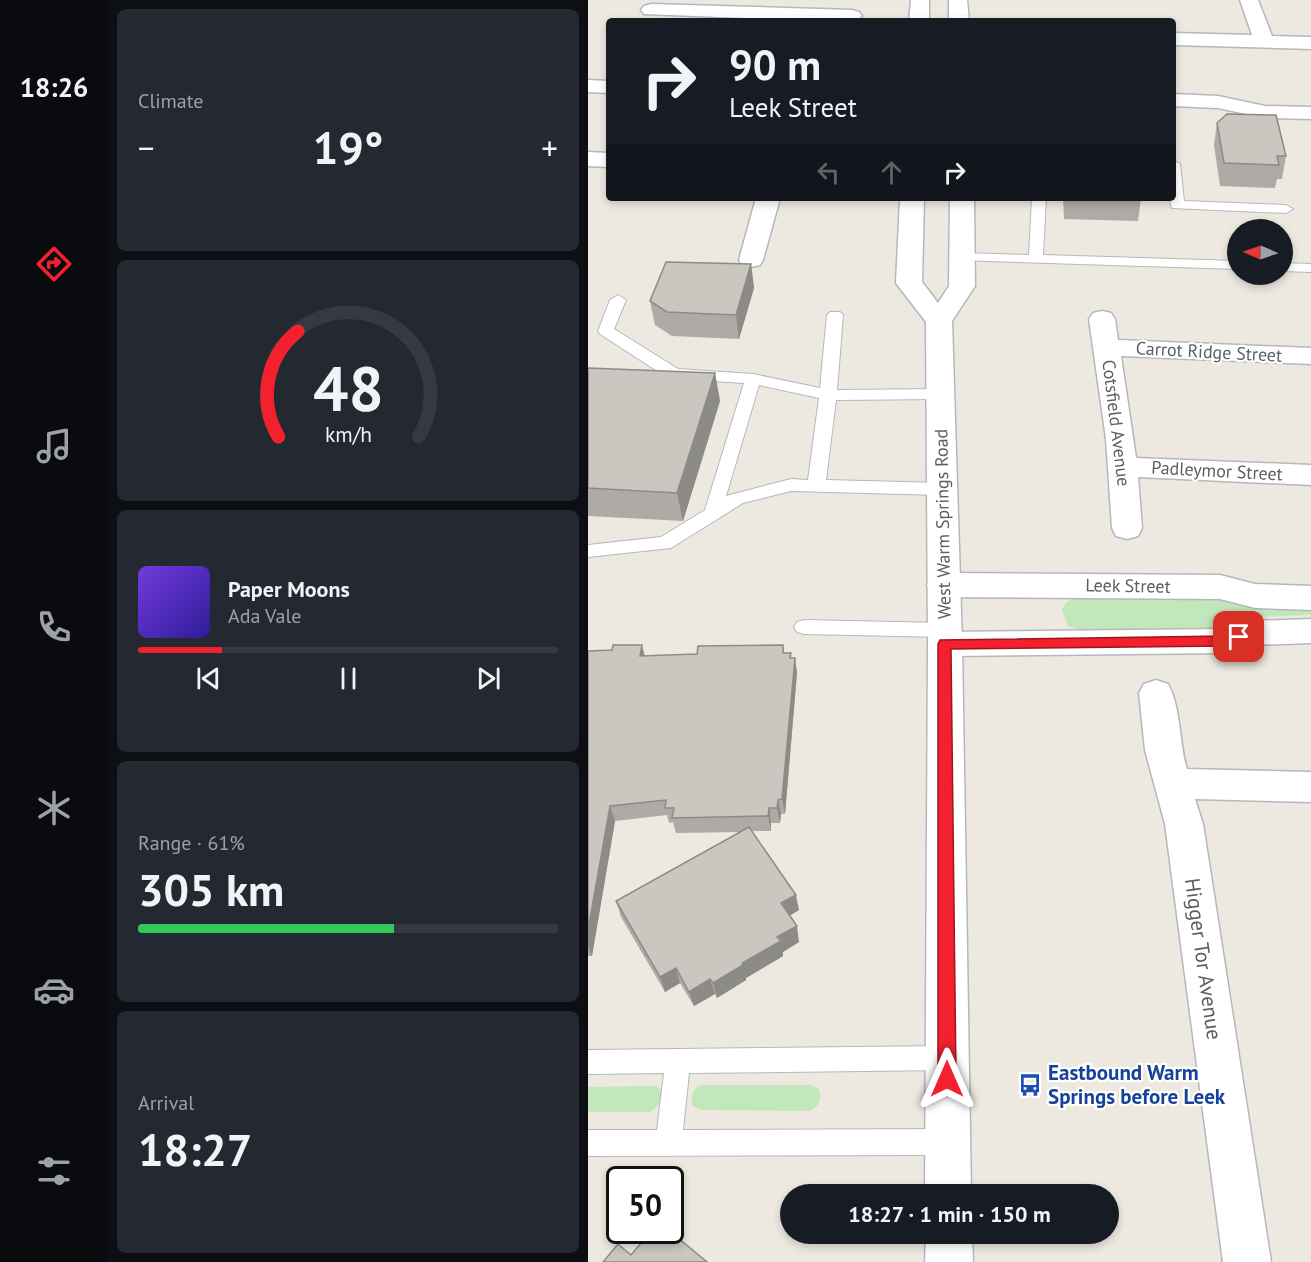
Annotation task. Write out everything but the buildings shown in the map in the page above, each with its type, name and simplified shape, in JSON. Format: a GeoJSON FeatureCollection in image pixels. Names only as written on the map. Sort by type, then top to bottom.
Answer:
{"type":"FeatureCollection","features":[{"type":"Feature","properties":{"kind":"street"},"geometry":{"type":"LineString","coordinates":[[919,18],[920,0]]}},
{"type":"Feature","properties":{"kind":"street"},"geometry":{"type":"LineString","coordinates":[[958,0],[959,18]]}},
{"type":"Feature","properties":{"kind":"street"},"geometry":{"type":"LineString","coordinates":[[1249,0],[1264,42]]}},
{"type":"Feature","properties":{"kind":"street"},"geometry":{"type":"LineString","coordinates":[[651,10],[852,16]]}},
{"type":"Feature","properties":{"kind":"street"},"geometry":{"type":"LineString","coordinates":[[1176,39],[1311,43]]}},
{"type":"Feature","properties":{"kind":"street"},"geometry":{"type":"LineString","coordinates":[[588,86],[606,87]]}},
{"type":"Feature","properties":{"kind":"street"},"geometry":{"type":"LineString","coordinates":[[1176,100],[1218,102],[1265,112]]}},
{"type":"Feature","properties":{"kind":"street"},"geometry":{"type":"LineString","coordinates":[[1176,117],[1223,118],[1265,112],[1311,113]]}},
{"type":"Feature","properties":{"kind":"street"},"geometry":{"type":"LineString","coordinates":[[588,159],[606,160]]}},
{"type":"Feature","properties":{"kind":"street"},"geometry":{"type":"LineString","coordinates":[[751,260],[767,201]]}},
{"type":"Feature","properties":{"kind":"street"},"geometry":{"type":"LineString","coordinates":[[912,201],[909,283],[939,321],[962,286],[962,201]]}},
{"type":"Feature","properties":{"kind":"street","name":"Cotsfield Avenue"},"geometry":{"type":"LineString","coordinates":[[1102,319],[1122,467],[1127,528]]}},
{"type":"Feature","properties":{"kind":"street","name":"West Warm Springs Road"},"geometry":{"type":"LineString","coordinates":[[939,321],[942,394],[948,1184]]}},
{"type":"Feature","properties":{"kind":"street","name":"Carrot Ridge Street"},"geometry":{"type":"LineString","coordinates":[[1106,347],[1311,356]]}},
{"type":"Feature","properties":{"kind":"street","name":"Padleymor Street"},"geometry":{"type":"LineString","coordinates":[[1122,467],[1311,475]]}},
{"type":"Feature","properties":{"kind":"street","name":"Leek Street"},"geometry":{"type":"LineString","coordinates":[[943,585],[1220,587],[1255,596],[1311,598]]}},
{"type":"Feature","properties":{"kind":"street"},"geometry":{"type":"LineString","coordinates":[[944,637],[1225,641],[1253,633],[1311,632]]}},
{"type":"Feature","properties":{"kind":"street","name":"Higger Tor Avenue"},"geometry":{"type":"LineString","coordinates":[[1156,693],[1163,750],[1184,824],[1247,1262]]}},
{"type":"Feature","properties":{"kind":"street"},"geometry":{"type":"LineString","coordinates":[[1173,784],[1311,787]]}},
{"type":"Feature","properties":{"kind":"street"},"geometry":{"type":"LineString","coordinates":[[949,1244],[949,1262]]}},
{"type":"Feature","properties":{"kind":"lane"},"geometry":{"type":"LineString","coordinates":[[1176,195],[1177,205],[1286,209]]}},
{"type":"Feature","properties":{"kind":"lane"},"geometry":{"type":"LineString","coordinates":[[1036,258],[1039,201]]}},
{"type":"Feature","properties":{"kind":"lane"},"geometry":{"type":"LineString","coordinates":[[962,258],[1036,258],[1227,265]]}},
{"type":"Feature","properties":{"kind":"lane"},"geometry":{"type":"LineString","coordinates":[[1293,267],[1311,268]]}},
{"type":"Feature","properties":{"kind":"lane"},"geometry":{"type":"LineString","coordinates":[[618,300],[606,331],[674,375],[753,379],[828,395],[942,394]]}},
{"type":"Feature","properties":{"kind":"lane"},"geometry":{"type":"LineString","coordinates":[[816,486],[828,395],[835,315]]}},
{"type":"Feature","properties":{"kind":"lane"},"geometry":{"type":"LineString","coordinates":[[712,515],[753,379]]}},
{"type":"Feature","properties":{"kind":"lane"},"geometry":{"type":"LineString","coordinates":[[588,550],[665,543],[737,498],[791,485],[942,489]]}},
{"type":"Feature","properties":{"kind":"lane"},"geometry":{"type":"LineString","coordinates":[[804,627],[944,637]]}},
{"type":"Feature","properties":{"kind":"lane"},"geometry":{"type":"LineString","coordinates":[[588,1062],[947,1058]]}},
{"type":"Feature","properties":{"kind":"lane"},"geometry":{"type":"LineString","coordinates":[[668,1143],[678,1061]]}},
{"type":"Feature","properties":{"kind":"lane"},"geometry":{"type":"LineString","coordinates":[[588,1143],[946,1142]]}},
{"type":"Feature","properties":{"kind":"green space"},"geometry":{"type":"Polygon","coordinates":[[[1208,597],[1249,608],[1308,608],[1311,610],[1311,615],[1252,617],[1214,628],[1080,630],[1068,626],[1062,610],[1073,598],[1208,597]]]}},
{"type":"Feature","properties":{"kind":"green space"},"geometry":{"type":"Polygon","coordinates":[[[701,1085],[811,1085],[819,1089],[820,1100],[809,1111],[701,1110],[693,1106],[692,1096],[701,1085]]]}},
{"type":"Feature","properties":{"kind":"green space"},"geometry":{"type":"Polygon","coordinates":[[[656,1086],[661,1090],[661,1100],[650,1112],[588,1112],[588,1087],[656,1086]]]}},
{"type":"Feature","properties":{"kind":"place","name":"Eastbound Warm Springs before Leek"},"geometry":{"type":"Point","coordinates":[1030,1085]}},
{"type":"Feature","properties":{"kind":"route"},"geometry":{"type":"LineString","coordinates":[[947,1079],[945,644],[1225,641],[1239,637]]}}]}
